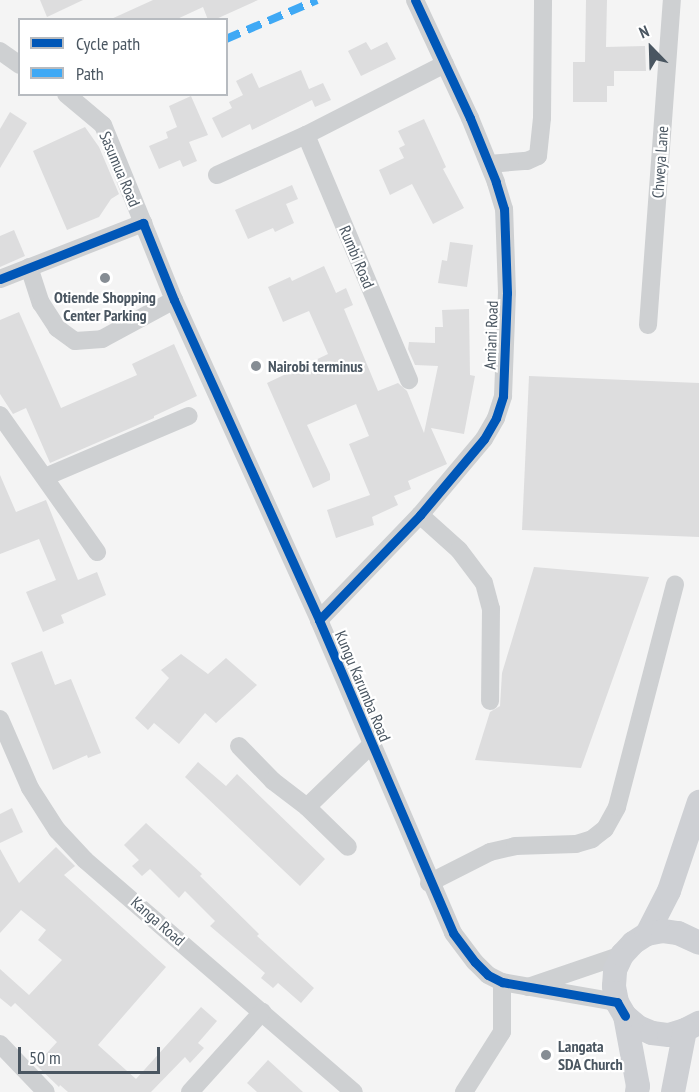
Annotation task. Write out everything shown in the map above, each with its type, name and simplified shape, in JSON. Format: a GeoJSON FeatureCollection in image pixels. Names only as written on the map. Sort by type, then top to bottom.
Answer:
{"type":"FeatureCollection","features":[{"type":"Feature","properties":{"kind":"main road"},"geometry":{"type":"LineString","coordinates":[[647,934],[669,891],[699,802]]}},
{"type":"Feature","properties":{"kind":"main road"},"geometry":{"type":"LineString","coordinates":[[637,1092],[639,1086],[614,986],[615,970],[622,955],[633,943],[647,934],[663,931],[678,933],[699,943]]}},
{"type":"Feature","properties":{"kind":"main road"},"geometry":{"type":"LineString","coordinates":[[621,1009],[638,1027],[652,1033],[669,1035],[692,1026]]}},
{"type":"Feature","properties":{"kind":"main road"},"geometry":{"type":"LineString","coordinates":[[673,1092],[692,1026]]}},
{"type":"Feature","properties":{"kind":"street","name":"Amiani Road"},"geometry":{"type":"LineString","coordinates":[[319,620],[420,515],[484,439],[496,418],[503,396],[507,248],[504,208],[489,164],[415,0]]}},
{"type":"Feature","properties":{"kind":"street"},"geometry":{"type":"LineString","coordinates":[[489,164],[527,161],[538,156],[542,118],[543,0]]}},
{"type":"Feature","properties":{"kind":"street","name":"Chweya Lane"},"geometry":{"type":"LineString","coordinates":[[648,325],[672,0]]}},
{"type":"Feature","properties":{"kind":"street"},"geometry":{"type":"LineString","coordinates":[[0,51],[18,64]]}},
{"type":"Feature","properties":{"kind":"street"},"geometry":{"type":"LineString","coordinates":[[217,175],[306,135],[445,64]]}},
{"type":"Feature","properties":{"kind":"street","name":"Sasumua Road"},"geometry":{"type":"LineString","coordinates":[[68,96],[103,126],[174,300]]}},
{"type":"Feature","properties":{"kind":"street","name":"Rumbi Road"},"geometry":{"type":"LineString","coordinates":[[306,135],[409,380]]}},
{"type":"Feature","properties":{"kind":"street"},"geometry":{"type":"LineString","coordinates":[[0,279],[143,223]]}},
{"type":"Feature","properties":{"kind":"street"},"geometry":{"type":"LineString","coordinates":[[29,267],[41,303],[57,328],[75,341],[102,339],[174,300]]}},
{"type":"Feature","properties":{"kind":"street","name":"Kungu Karumba Road"},"geometry":{"type":"LineString","coordinates":[[174,300],[319,620],[429,883],[453,933],[475,962],[488,975],[502,982],[621,1009]]}},
{"type":"Feature","properties":{"kind":"street"},"geometry":{"type":"LineString","coordinates":[[0,415],[97,552]]}},
{"type":"Feature","properties":{"kind":"street"},"geometry":{"type":"LineString","coordinates":[[45,477],[189,416]]}},
{"type":"Feature","properties":{"kind":"street"},"geometry":{"type":"LineString","coordinates":[[420,515],[459,550],[484,583],[491,609],[490,701]]}},
{"type":"Feature","properties":{"kind":"street"},"geometry":{"type":"LineString","coordinates":[[429,883],[490,852],[515,846],[576,844],[592,839],[605,829],[617,807],[675,584]]}},
{"type":"Feature","properties":{"kind":"street","name":"Kanga Road"},"geometry":{"type":"LineString","coordinates":[[0,720],[6,752],[57,830],[86,860],[354,1092]]}},
{"type":"Feature","properties":{"kind":"street"},"geometry":{"type":"LineString","coordinates":[[307,807],[372,744]]}},
{"type":"Feature","properties":{"kind":"street"},"geometry":{"type":"LineString","coordinates":[[239,746],[273,781],[307,807],[348,847]]}},
{"type":"Feature","properties":{"kind":"street"},"geometry":{"type":"LineString","coordinates":[[527,988],[622,955]]}},
{"type":"Feature","properties":{"kind":"street"},"geometry":{"type":"LineString","coordinates":[[464,1092],[502,1032],[502,982]]}},
{"type":"Feature","properties":{"kind":"street"},"geometry":{"type":"LineString","coordinates":[[190,1092],[262,1012]]}},
{"type":"Feature","properties":{"kind":"street"},"geometry":{"type":"LineString","coordinates":[[0,1044],[46,1092]]}},
{"type":"Feature","properties":{"kind":"building"},"geometry":{"type":"Polygon","coordinates":[[[40,0],[83,0],[47,17],[40,0]]]}},
{"type":"Feature","properties":{"kind":"building"},"geometry":{"type":"Polygon","coordinates":[[[153,0],[258,0],[218,18],[207,18],[203,7],[179,18],[113,18],[153,0]]]}},
{"type":"Feature","properties":{"kind":"building"},"geometry":{"type":"Polygon","coordinates":[[[586,0],[607,0],[606,47],[645,46],[646,71],[614,71],[614,86],[607,86],[607,102],[573,102],[573,62],[585,62],[586,0]]]}},
{"type":"Feature","properties":{"kind":"building"},"geometry":{"type":"Polygon","coordinates":[[[366,42],[371,50],[387,42],[396,59],[361,76],[348,51],[366,42]]]}},
{"type":"Feature","properties":{"kind":"building"},"geometry":{"type":"Polygon","coordinates":[[[301,70],[309,89],[323,83],[331,100],[315,107],[312,100],[252,130],[250,124],[222,138],[212,118],[232,108],[229,102],[243,95],[236,81],[252,73],[259,88],[301,70]]]}},
{"type":"Feature","properties":{"kind":"building"},"geometry":{"type":"Polygon","coordinates":[[[191,96],[208,135],[189,142],[197,161],[183,167],[180,160],[159,169],[149,146],[168,138],[166,132],[177,127],[169,106],[191,96]]]}},
{"type":"Feature","properties":{"kind":"building"},"geometry":{"type":"Polygon","coordinates":[[[10,112],[27,123],[0,168],[0,129],[10,112]]]}},
{"type":"Feature","properties":{"kind":"building"},"geometry":{"type":"Polygon","coordinates":[[[424,119],[446,167],[443,169],[464,208],[433,224],[412,184],[390,195],[379,170],[404,158],[399,148],[405,145],[398,131],[424,119]]]}},
{"type":"Feature","properties":{"kind":"building"},"geometry":{"type":"Polygon","coordinates":[[[85,127],[99,147],[119,194],[111,199],[99,217],[67,230],[33,151],[85,127]]]}},
{"type":"Feature","properties":{"kind":"building"},"geometry":{"type":"Polygon","coordinates":[[[292,185],[298,199],[286,204],[294,223],[275,232],[273,228],[248,239],[235,210],[292,185]]]}},
{"type":"Feature","properties":{"kind":"building"},"geometry":{"type":"Polygon","coordinates":[[[14,230],[25,256],[0,267],[0,236],[14,230]]]}},
{"type":"Feature","properties":{"kind":"building"},"geometry":{"type":"Polygon","coordinates":[[[450,242],[473,245],[467,287],[438,283],[442,260],[447,261],[450,242]]]}},
{"type":"Feature","properties":{"kind":"building"},"geometry":{"type":"Polygon","coordinates":[[[324,266],[336,293],[346,288],[353,305],[344,309],[378,391],[398,383],[407,391],[424,433],[438,366],[415,365],[408,349],[409,342],[435,343],[435,327],[443,327],[442,310],[469,309],[470,375],[475,376],[464,434],[431,428],[447,464],[408,481],[411,489],[394,496],[398,505],[372,517],[374,525],[336,538],[327,510],[370,495],[349,444],[369,436],[356,404],[307,425],[330,474],[330,480],[313,488],[267,383],[328,354],[309,311],[283,322],[268,287],[290,277],[292,281],[324,266]]]}},
{"type":"Feature","properties":{"kind":"building"},"geometry":{"type":"Polygon","coordinates":[[[19,312],[61,408],[137,375],[132,364],[174,344],[197,396],[154,418],[50,463],[26,408],[13,414],[0,394],[0,320],[19,312]]]}},
{"type":"Feature","properties":{"kind":"building"},"geometry":{"type":"Polygon","coordinates":[[[529,376],[699,383],[699,537],[522,530],[529,376]]]}},
{"type":"Feature","properties":{"kind":"building"},"geometry":{"type":"Polygon","coordinates":[[[0,475],[16,512],[46,500],[78,580],[97,572],[106,595],[61,615],[64,623],[43,632],[26,592],[56,580],[39,539],[0,554],[0,475]]]}},
{"type":"Feature","properties":{"kind":"building"},"geometry":{"type":"Polygon","coordinates":[[[534,567],[649,577],[581,768],[475,760],[490,712],[500,706],[502,673],[534,567]]]}},
{"type":"Feature","properties":{"kind":"building"},"geometry":{"type":"Polygon","coordinates":[[[42,651],[55,685],[71,679],[101,753],[88,758],[87,755],[53,770],[11,663],[42,651]]]}},
{"type":"Feature","properties":{"kind":"building"},"geometry":{"type":"Polygon","coordinates":[[[181,654],[208,674],[226,658],[257,685],[216,723],[205,713],[179,744],[154,723],[148,730],[135,718],[169,678],[161,670],[181,654]]]}},
{"type":"Feature","properties":{"kind":"building"},"geometry":{"type":"Polygon","coordinates":[[[198,762],[226,786],[237,774],[325,859],[300,886],[185,777],[198,762]]]}},
{"type":"Feature","properties":{"kind":"building"},"geometry":{"type":"Polygon","coordinates":[[[12,808],[23,832],[0,843],[0,814],[12,808]]]}},
{"type":"Feature","properties":{"kind":"building"},"geometry":{"type":"Polygon","coordinates":[[[146,823],[202,874],[200,876],[259,934],[257,936],[314,988],[301,1003],[278,983],[273,988],[261,978],[265,973],[210,926],[215,921],[185,891],[179,898],[150,869],[142,876],[132,866],[139,860],[124,845],[146,823]]]}},
{"type":"Feature","properties":{"kind":"building"},"geometry":{"type":"Polygon","coordinates":[[[56,847],[75,866],[64,875],[166,967],[98,1045],[136,1079],[201,1007],[217,1021],[198,1043],[204,1048],[190,1063],[185,1057],[151,1092],[68,1092],[60,1085],[59,1087],[36,1065],[57,1042],[15,1003],[11,1007],[0,998],[0,969],[29,995],[62,960],[38,940],[46,930],[21,910],[0,933],[0,849],[19,883],[56,847]]]}},
{"type":"Feature","properties":{"kind":"building"},"geometry":{"type":"Polygon","coordinates":[[[268,1060],[303,1092],[257,1092],[247,1083],[268,1060]]]}},
{"type":"Feature","properties":{"kind":"marked path"},"geometry":{"type":"LineString","coordinates":[[228,38],[317,0]]}},
{"type":"Feature","properties":{"kind":"cycle path"},"geometry":{"type":"LineString","coordinates":[[319,620],[420,515],[484,439],[496,418],[503,396],[507,293],[504,209],[496,182],[470,118],[415,0]]}},
{"type":"Feature","properties":{"kind":"cycle path"},"geometry":{"type":"LineString","coordinates":[[0,279],[143,223],[174,300],[319,620],[453,933],[475,962],[488,975],[502,982],[617,1002],[625,1016]]}},
{"type":"Feature","properties":{"kind":"place","name":"Otiende Shopping Center Parking"},"geometry":{"type":"Point","coordinates":[105,278]}},
{"type":"Feature","properties":{"kind":"place","name":"Nairobi terminus"},"geometry":{"type":"Point","coordinates":[256,366]}},
{"type":"Feature","properties":{"kind":"place","name":"Langata SDA Church"},"geometry":{"type":"Point","coordinates":[546,1055]}}]}
